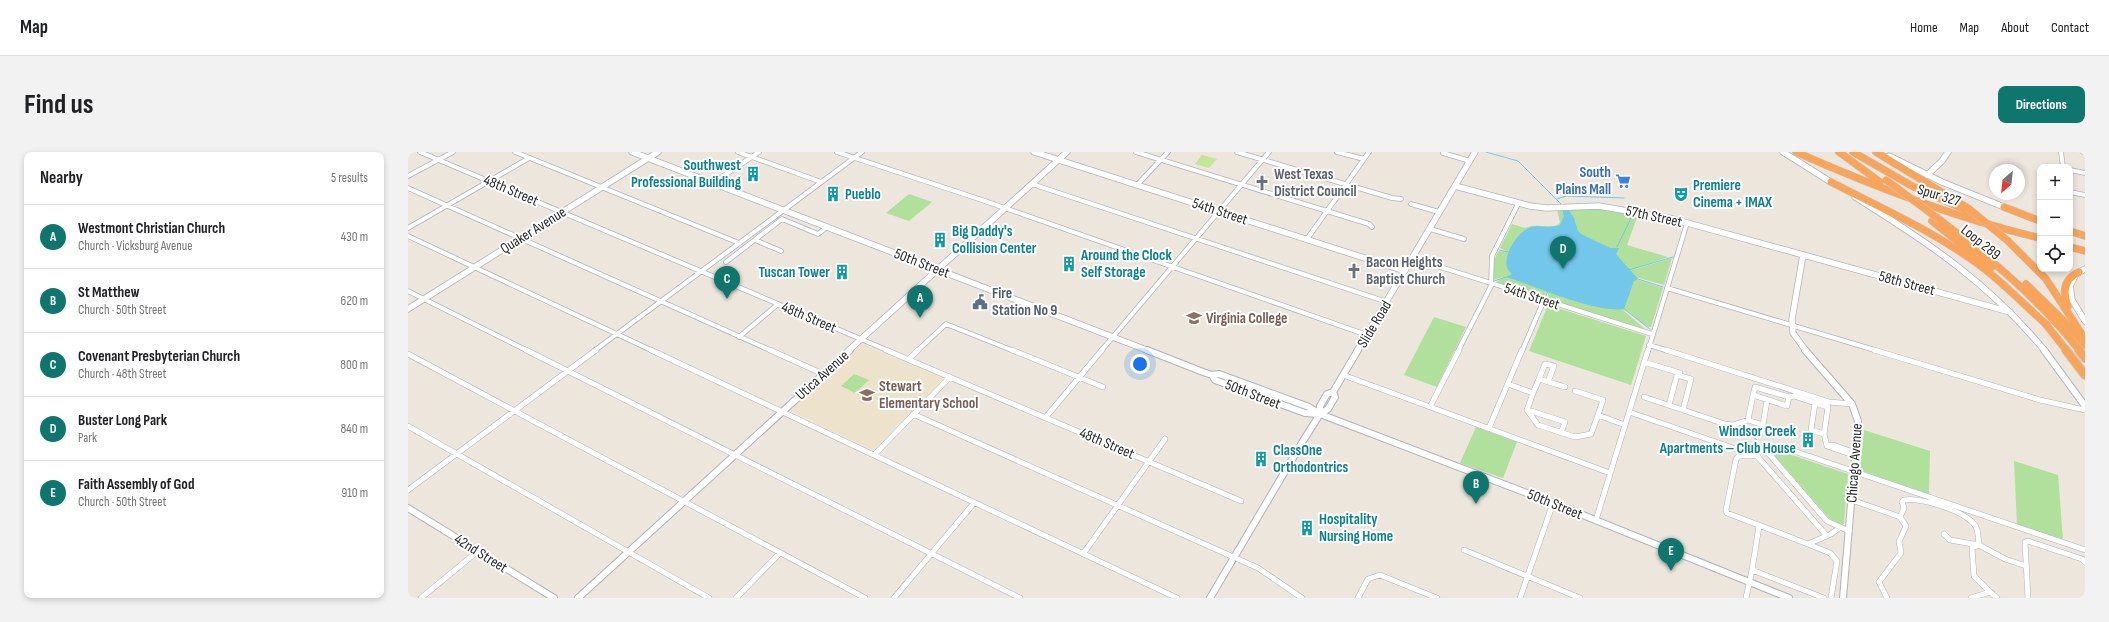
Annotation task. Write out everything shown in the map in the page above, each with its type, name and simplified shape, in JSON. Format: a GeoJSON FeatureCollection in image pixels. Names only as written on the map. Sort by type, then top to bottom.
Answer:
{"type":"FeatureCollection","features":[{"type":"Feature","properties":{"kind":"highway"},"geometry":{"type":"LineString","coordinates":[[1796,152],[1834,169]]}},
{"type":"Feature","properties":{"kind":"highway"},"geometry":{"type":"LineString","coordinates":[[1803,152],[1834,169]]}},
{"type":"Feature","properties":{"kind":"highway","name":"Loop 289"},"geometry":{"type":"LineString","coordinates":[[1839,152],[1883,181]]}},
{"type":"Feature","properties":{"kind":"highway","name":"Loop 289"},"geometry":{"type":"LineString","coordinates":[[1847,152],[1936,221],[1987,257],[2047,312],[2085,358]]}},
{"type":"Feature","properties":{"kind":"highway"},"geometry":{"type":"LineString","coordinates":[[1853,152],[1893,176],[1944,202],[2037,236]]}},
{"type":"Feature","properties":{"kind":"highway"},"geometry":{"type":"LineString","coordinates":[[1876,152],[1942,190],[1968,208],[2008,241],[2046,278],[2084,338]]}},
{"type":"Feature","properties":{"kind":"highway","name":"Spur 327"},"geometry":{"type":"LineString","coordinates":[[1834,169],[1912,201],[2037,236]]}},
{"type":"Feature","properties":{"kind":"highway"},"geometry":{"type":"LineString","coordinates":[[1831,182],[1926,232],[1964,254],[2006,287],[2047,325]]}},
{"type":"Feature","properties":{"kind":"highway"},"geometry":{"type":"LineString","coordinates":[[2004,207],[2037,219]]}},
{"type":"Feature","properties":{"kind":"highway"},"geometry":{"type":"LineString","coordinates":[[1936,221],[1960,232],[1999,261],[2041,298],[2085,345]]}},
{"type":"Feature","properties":{"kind":"highway","name":"Loop 289"},"geometry":{"type":"LineString","coordinates":[[1936,221],[1988,265],[2047,325],[2085,375]]}},
{"type":"Feature","properties":{"kind":"highway"},"geometry":{"type":"LineString","coordinates":[[2073,231],[2085,235]]}},
{"type":"Feature","properties":{"kind":"highway"},"geometry":{"type":"LineString","coordinates":[[2073,246],[2085,248]]}},
{"type":"Feature","properties":{"kind":"highway"},"geometry":{"type":"LineString","coordinates":[[2082,271],[2072,275],[2068,279],[2064,291],[2067,304],[2084,338]]}},
{"type":"Feature","properties":{"kind":"main road","name":"50th Street"},"geometry":{"type":"LineString","coordinates":[[632,152],[1212,375],[1215,380],[1305,413],[1320,414],[1553,503],[1789,598]]}},
{"type":"Feature","properties":{"kind":"main road","name":"Quaker Avenue"},"geometry":{"type":"LineString","coordinates":[[408,309],[658,152]]}},
{"type":"Feature","properties":{"kind":"main road","name":"54th Street"},"geometry":{"type":"LineString","coordinates":[[1034,152],[1405,270]]}},
{"type":"Feature","properties":{"kind":"main road","name":"Utica Avenue"},"geometry":{"type":"LineString","coordinates":[[578,598],[1066,152]]}},
{"type":"Feature","properties":{"kind":"main road","name":"Slide Road"},"geometry":{"type":"LineString","coordinates":[[1210,598],[1320,414],[1328,409],[1335,397],[1333,392],[1475,152]]}},
{"type":"Feature","properties":{"kind":"main road"},"geometry":{"type":"LineString","coordinates":[[1782,152],[1935,249],[1976,280],[2010,312],[2049,356],[2085,406]]}},
{"type":"Feature","properties":{"kind":"main road"},"geometry":{"type":"LineString","coordinates":[[1880,152],[1927,175],[2004,207]]}},
{"type":"Feature","properties":{"kind":"main road"},"geometry":{"type":"LineString","coordinates":[[1927,175],[1942,161],[1948,152]]}},
{"type":"Feature","properties":{"kind":"main road","name":"57th Street"},"geometry":{"type":"LineString","coordinates":[[1455,186],[1518,204],[1546,208],[1603,206],[1687,223],[1803,255]]}},
{"type":"Feature","properties":{"kind":"main road"},"geometry":{"type":"LineString","coordinates":[[1792,326],[1803,255]]}},
{"type":"Feature","properties":{"kind":"main road","name":"58th Street"},"geometry":{"type":"LineString","coordinates":[[1803,255],[2010,312]]}},
{"type":"Feature","properties":{"kind":"main road"},"geometry":{"type":"LineString","coordinates":[[2082,271],[2071,279],[2070,293],[2074,304],[2085,322]]}},
{"type":"Feature","properties":{"kind":"main road","name":"Chicago Avenue"},"geometry":{"type":"LineString","coordinates":[[1792,326],[1793,333],[1802,347],[1852,404],[1858,421],[1843,598]]}},
{"type":"Feature","properties":{"kind":"main road","name":"42nd Street"},"geometry":{"type":"LineString","coordinates":[[408,508],[554,598]]}},
{"type":"Feature","properties":{"kind":"street","name":"48th Street"},"geometry":{"type":"LineString","coordinates":[[420,152],[1242,500]]}},
{"type":"Feature","properties":{"kind":"street"},"geometry":{"type":"LineString","coordinates":[[408,176],[453,152]]}},
{"type":"Feature","properties":{"kind":"street"},"geometry":{"type":"LineString","coordinates":[[515,152],[739,243]]}},
{"type":"Feature","properties":{"kind":"street"},"geometry":{"type":"LineString","coordinates":[[738,152],[822,182]]}},
{"type":"Feature","properties":{"kind":"street"},"geometry":{"type":"LineString","coordinates":[[713,184],[760,152]]}},
{"type":"Feature","properties":{"kind":"street"},"geometry":{"type":"LineString","coordinates":[[838,152],[1367,335]]}},
{"type":"Feature","properties":{"kind":"street"},"geometry":{"type":"LineString","coordinates":[[408,490],[862,152]]}},
{"type":"Feature","properties":{"kind":"street"},"geometry":{"type":"LineString","coordinates":[[1136,152],[1369,224],[1372,227]]}},
{"type":"Feature","properties":{"kind":"street"},"geometry":{"type":"LineString","coordinates":[[1136,185],[1168,152]]}},
{"type":"Feature","properties":{"kind":"street"},"geometry":{"type":"LineString","coordinates":[[1237,152],[1395,199],[1401,199]]}},
{"type":"Feature","properties":{"kind":"street"},"geometry":{"type":"LineString","coordinates":[[1046,418],[1269,152]]}},
{"type":"Feature","properties":{"kind":"street"},"geometry":{"type":"LineString","coordinates":[[1338,152],[1364,160]]}},
{"type":"Feature","properties":{"kind":"street"},"geometry":{"type":"LineString","coordinates":[[1307,239],[1369,152]]}},
{"type":"Feature","properties":{"kind":"street"},"geometry":{"type":"LineString","coordinates":[[2061,152],[2063,164]]}},
{"type":"Feature","properties":{"kind":"street"},"geometry":{"type":"LineString","coordinates":[[1443,153],[1470,161]]}},
{"type":"Feature","properties":{"kind":"street"},"geometry":{"type":"LineString","coordinates":[[408,228],[529,158]]}},
{"type":"Feature","properties":{"kind":"street"},"geometry":{"type":"LineString","coordinates":[[2073,171],[2085,173]]}},
{"type":"Feature","properties":{"kind":"street"},"geometry":{"type":"LineString","coordinates":[[1032,184],[1387,302]]}},
{"type":"Feature","properties":{"kind":"street"},"geometry":{"type":"LineString","coordinates":[[408,188],[823,374]]}},
{"type":"Feature","properties":{"kind":"street"},"geometry":{"type":"LineString","coordinates":[[2073,193],[2085,196]]}},
{"type":"Feature","properties":{"kind":"street"},"geometry":{"type":"LineString","coordinates":[[1411,204],[1439,212]]}},
{"type":"Feature","properties":{"kind":"street"},"geometry":{"type":"LineString","coordinates":[[1430,407],[1491,286],[1492,256],[1518,204]]}},
{"type":"Feature","properties":{"kind":"street"},"geometry":{"type":"LineString","coordinates":[[726,262],[782,219],[818,234],[827,227]]}},
{"type":"Feature","properties":{"kind":"street"},"geometry":{"type":"LineString","coordinates":[[799,226],[807,219]]}},
{"type":"Feature","properties":{"kind":"street"},"geometry":{"type":"LineString","coordinates":[[1596,520],[1687,223]]}},
{"type":"Feature","properties":{"kind":"street"},"geometry":{"type":"LineString","coordinates":[[1430,228],[1464,239]]}},
{"type":"Feature","properties":{"kind":"street"},"geometry":{"type":"LineString","coordinates":[[758,229],[766,232]]}},
{"type":"Feature","properties":{"kind":"street"},"geometry":{"type":"LineString","coordinates":[[408,236],[1177,598]]}},
{"type":"Feature","properties":{"kind":"street"},"geometry":{"type":"LineString","coordinates":[[754,240],[781,251]]}},
{"type":"Feature","properties":{"kind":"street"},"geometry":{"type":"LineString","coordinates":[[733,248],[740,251]]}},
{"type":"Feature","properties":{"kind":"street","name":"54th Street"},"geometry":{"type":"LineString","coordinates":[[1412,258],[1652,334]]}},
{"type":"Feature","properties":{"kind":"street"},"geometry":{"type":"LineString","coordinates":[[1667,288],[2044,401],[2085,410]]}},
{"type":"Feature","properties":{"kind":"street"},"geometry":{"type":"LineString","coordinates":[[408,291],[1020,598]]}},
{"type":"Feature","properties":{"kind":"street"},"geometry":{"type":"LineString","coordinates":[[1489,428],[1544,300]]}},
{"type":"Feature","properties":{"kind":"street"},"geometry":{"type":"LineString","coordinates":[[739,337],[778,304]]}},
{"type":"Feature","properties":{"kind":"street"},"geometry":{"type":"LineString","coordinates":[[909,359],[946,324],[1103,388]]}},
{"type":"Feature","properties":{"kind":"street"},"geometry":{"type":"LineString","coordinates":[[1649,345],[1829,402],[1852,404]]}},
{"type":"Feature","properties":{"kind":"street"},"geometry":{"type":"LineString","coordinates":[[408,354],[865,598]]}},
{"type":"Feature","properties":{"kind":"street"},"geometry":{"type":"LineString","coordinates":[[1644,362],[1683,374]]}},
{"type":"Feature","properties":{"kind":"street"},"geometry":{"type":"LineString","coordinates":[[1527,410],[1545,364],[1554,366],[1548,382]]}},
{"type":"Feature","properties":{"kind":"street"},"geometry":{"type":"LineString","coordinates":[[1343,375],[1610,473]]}},
{"type":"Feature","properties":{"kind":"street"},"geometry":{"type":"LineString","coordinates":[[1669,405],[1677,375],[1691,379],[1683,410]]}},
{"type":"Feature","properties":{"kind":"street"},"geometry":{"type":"LineString","coordinates":[[874,455],[950,377]]}},
{"type":"Feature","properties":{"kind":"street"},"geometry":{"type":"LineString","coordinates":[[1539,379],[1565,387]]}},
{"type":"Feature","properties":{"kind":"street"},"geometry":{"type":"LineString","coordinates":[[1508,384],[1533,393]]}},
{"type":"Feature","properties":{"kind":"street"},"geometry":{"type":"LineString","coordinates":[[1748,420],[1755,387],[1789,398],[1794,396],[1828,408],[1824,434],[1827,446],[1856,455]]}},
{"type":"Feature","properties":{"kind":"street"},"geometry":{"type":"LineString","coordinates":[[1527,410],[1538,425],[1575,437],[1591,434],[1603,400],[1575,391]]}},
{"type":"Feature","properties":{"kind":"street"},"geometry":{"type":"LineString","coordinates":[[1753,395],[1787,406],[1789,398]]}},
{"type":"Feature","properties":{"kind":"street"},"geometry":{"type":"LineString","coordinates":[[1644,397],[1725,424],[1733,425],[1748,420],[1763,425],[1768,400]]}},
{"type":"Feature","properties":{"kind":"street"},"geometry":{"type":"LineString","coordinates":[[1815,403],[1811,430],[1824,434]]}},
{"type":"Feature","properties":{"kind":"street"},"geometry":{"type":"LineString","coordinates":[[1527,410],[1565,422],[1562,433]]}},
{"type":"Feature","properties":{"kind":"street"},"geometry":{"type":"LineString","coordinates":[[1629,412],[1732,448],[1752,450],[1763,447],[1779,446],[2085,550]]}},
{"type":"Feature","properties":{"kind":"street"},"geometry":{"type":"LineString","coordinates":[[913,414],[1269,574],[1302,598]]}},
{"type":"Feature","properties":{"kind":"street"},"geometry":{"type":"LineString","coordinates":[[1598,415],[1625,425]]}},
{"type":"Feature","properties":{"kind":"street"},"geometry":{"type":"LineString","coordinates":[[408,426],[709,598]]}},
{"type":"Feature","properties":{"kind":"street"},"geometry":{"type":"LineString","coordinates":[[1083,554],[1165,440]]}},
{"type":"Feature","properties":{"kind":"street"},"geometry":{"type":"LineString","coordinates":[[1763,447],[1827,521],[1839,528],[1849,531]]}},
{"type":"Feature","properties":{"kind":"street"},"geometry":{"type":"LineString","coordinates":[[1752,450],[1827,536]]}},
{"type":"Feature","properties":{"kind":"street"},"geometry":{"type":"LineString","coordinates":[[1757,456],[1737,457],[1726,510],[1732,516],[1830,553],[1837,561],[1831,598]]}},
{"type":"Feature","properties":{"kind":"street"},"geometry":{"type":"LineString","coordinates":[[1914,492],[1914,499]]}},
{"type":"Feature","properties":{"kind":"street"},"geometry":{"type":"LineString","coordinates":[[1900,517],[1903,513],[1904,500],[1914,499],[1965,516],[1974,523],[1977,528],[1979,545]]}},
{"type":"Feature","properties":{"kind":"street"},"geometry":{"type":"LineString","coordinates":[[1852,500],[1900,517],[1906,526],[1899,542],[1900,553],[1879,582],[1886,598]]}},
{"type":"Feature","properties":{"kind":"street"},"geometry":{"type":"LineString","coordinates":[[894,598],[974,503]]}},
{"type":"Feature","properties":{"kind":"street"},"geometry":{"type":"LineString","coordinates":[[1520,598],[1553,503]]}},
{"type":"Feature","properties":{"kind":"street"},"geometry":{"type":"LineString","coordinates":[[1965,516],[1966,510]]}},
{"type":"Feature","properties":{"kind":"street"},"geometry":{"type":"LineString","coordinates":[[1746,598],[1759,526]]}},
{"type":"Feature","properties":{"kind":"street"},"geometry":{"type":"LineString","coordinates":[[1808,544],[1827,536],[1839,528]]}},
{"type":"Feature","properties":{"kind":"street"},"geometry":{"type":"LineString","coordinates":[[1944,534],[1950,540],[1979,545],[2005,559],[2026,566]]}},
{"type":"Feature","properties":{"kind":"street"},"geometry":{"type":"LineString","coordinates":[[2028,598],[2025,542],[2028,541],[2082,559],[2085,562]]}},
{"type":"Feature","properties":{"kind":"street"},"geometry":{"type":"LineString","coordinates":[[2060,542],[2061,552]]}},
{"type":"Feature","properties":{"kind":"street"},"geometry":{"type":"LineString","coordinates":[[1979,545],[1972,548],[1973,573],[1990,592],[1998,598]]}},
{"type":"Feature","properties":{"kind":"street"},"geometry":{"type":"LineString","coordinates":[[1464,550],[1580,598]]}},
{"type":"Feature","properties":{"kind":"street"},"geometry":{"type":"LineString","coordinates":[[421,598],[478,551]]}},
{"type":"Feature","properties":{"kind":"street"},"geometry":{"type":"LineString","coordinates":[[736,598],[780,553]]}},
{"type":"Feature","properties":{"kind":"street"},"geometry":{"type":"LineString","coordinates":[[1752,570],[1824,598]]}},
{"type":"Feature","properties":{"kind":"street"},"geometry":{"type":"LineString","coordinates":[[1358,598],[1366,580],[1374,575],[1386,576],[1437,598]]}},
{"type":"Feature","properties":{"kind":"street"},"geometry":{"type":"LineString","coordinates":[[1973,598],[1990,592]]}},
{"type":"Feature","properties":{"kind":"shaded area","name":"Stewart Elementary School"},"geometry":{"type":"Polygon","coordinates":[[[861,344],[942,378],[941,381],[873,450],[790,411],[861,344]]]}},
{"type":"Feature","properties":{"kind":"green space"},"geometry":{"type":"Polygon","coordinates":[[[1202,155],[1217,159],[1209,168],[1195,164],[1202,155]]]}},
{"type":"Feature","properties":{"kind":"green space"},"geometry":{"type":"Polygon","coordinates":[[[909,194],[932,202],[909,221],[886,213],[909,194]]]}},
{"type":"Feature","properties":{"kind":"green space"},"geometry":{"type":"Polygon","coordinates":[[[1595,207],[1632,214],[1631,219],[1634,215],[1638,215],[1627,245],[1668,257],[1629,271],[1672,258],[1664,285],[1639,278],[1636,279],[1663,288],[1651,327],[1643,324],[1629,312],[1623,310],[1646,330],[1548,299],[1548,291],[1543,297],[1496,282],[1506,276],[1493,280],[1494,261],[1498,251],[1508,252],[1500,248],[1512,224],[1525,228],[1529,226],[1548,227],[1560,223],[1557,209],[1595,207]]]}},
{"type":"Feature","properties":{"kind":"green space"},"geometry":{"type":"Polygon","coordinates":[[[1548,305],[1646,336],[1631,385],[1529,351],[1548,305]]]}},
{"type":"Feature","properties":{"kind":"green space"},"geometry":{"type":"Polygon","coordinates":[[[1434,317],[1466,327],[1437,387],[1404,375],[1434,317]]]}},
{"type":"Feature","properties":{"kind":"green space"},"geometry":{"type":"Polygon","coordinates":[[[854,374],[869,380],[855,393],[841,386],[854,374]]]}},
{"type":"Feature","properties":{"kind":"green space"},"geometry":{"type":"Polygon","coordinates":[[[1476,427],[1517,442],[1503,478],[1460,463],[1476,427]]]}},
{"type":"Feature","properties":{"kind":"green space"},"geometry":{"type":"Polygon","coordinates":[[[1864,430],[1930,451],[1929,494],[1862,471],[1860,468],[1864,430]]]}},
{"type":"Feature","properties":{"kind":"green space"},"geometry":{"type":"Polygon","coordinates":[[[1774,449],[1848,474],[1844,524],[1841,525],[1829,518],[1772,453],[1771,450],[1774,449]]]}},
{"type":"Feature","properties":{"kind":"green space"},"geometry":{"type":"Polygon","coordinates":[[[2014,461],[2058,475],[2063,540],[2017,524],[2014,461]]]}},
{"type":"Feature","properties":{"kind":"water"},"geometry":{"type":"Polygon","coordinates":[[[1562,209],[1568,209],[1574,218],[1578,231],[1581,234],[1610,248],[1619,248],[1616,254],[1638,279],[1634,281],[1624,309],[1597,307],[1582,303],[1506,277],[1512,274],[1506,263],[1507,256],[1514,242],[1524,231],[1529,228],[1541,226],[1552,227],[1560,225],[1564,216],[1562,209]]]}},
{"type":"Feature","properties":{"kind":"waterway"},"geometry":{"type":"LineString","coordinates":[[1486,152],[1518,161],[1562,205]]}},
{"type":"Feature","properties":{"kind":"waterway"},"geometry":{"type":"LineString","coordinates":[[1557,199],[1566,196],[1624,198]]}},
{"type":"Feature","properties":{"kind":"waterway"},"geometry":{"type":"LineString","coordinates":[[1617,247],[1633,214]]}},
{"type":"Feature","properties":{"kind":"waterway"},"geometry":{"type":"LineString","coordinates":[[1499,250],[1508,252]]}},
{"type":"Feature","properties":{"kind":"waterway"},"geometry":{"type":"LineString","coordinates":[[1629,270],[1673,257]]}},
{"type":"Feature","properties":{"kind":"waterway"},"geometry":{"type":"LineString","coordinates":[[1494,281],[1506,277]]}},
{"type":"Feature","properties":{"kind":"waterway"},"geometry":{"type":"LineString","coordinates":[[1638,279],[1663,287]]}},
{"type":"Feature","properties":{"kind":"waterway"},"geometry":{"type":"LineString","coordinates":[[1545,298],[1548,291]]}},
{"type":"Feature","properties":{"kind":"waterway"},"geometry":{"type":"LineString","coordinates":[[1624,309],[1650,329]]}},
{"type":"Feature","properties":{"kind":"waterway"},"geometry":{"type":"LineString","coordinates":[[1750,434],[1757,440]]}},
{"type":"Feature","properties":{"kind":"place","name":"Southwest Professional Building"},"geometry":{"type":"Point","coordinates":[753,174]}},
{"type":"Feature","properties":{"kind":"place","name":"South Plains Mall"},"geometry":{"type":"Point","coordinates":[1623,181]}},
{"type":"Feature","properties":{"kind":"place","name":"West Texas District Council"},"geometry":{"type":"Point","coordinates":[1262,183]}},
{"type":"Feature","properties":{"kind":"place","name":"Pueblo"},"geometry":{"type":"Point","coordinates":[833,194]}},
{"type":"Feature","properties":{"kind":"place","name":"Premiere Cinema + IMAX"},"geometry":{"type":"Point","coordinates":[1681,194]}},
{"type":"Feature","properties":{"kind":"place","name":"Big Daddy's Collision Center"},"geometry":{"type":"Point","coordinates":[940,240]}},
{"type":"Feature","properties":{"kind":"place","name":"Around the Clock Self Storage"},"geometry":{"type":"Point","coordinates":[1069,264]}},
{"type":"Feature","properties":{"kind":"place","name":"Buster Long Park"},"geometry":{"type":"Point","coordinates":[1563,269]}},
{"type":"Feature","properties":{"kind":"place","name":"Bacon Heights Baptist Church"},"geometry":{"type":"Point","coordinates":[1354,271]}},
{"type":"Feature","properties":{"kind":"place","name":"Tuscan Tower"},"geometry":{"type":"Point","coordinates":[842,272]}},
{"type":"Feature","properties":{"kind":"place","name":"Covenant Presbyterian Church"},"geometry":{"type":"Point","coordinates":[727,299]}},
{"type":"Feature","properties":{"kind":"place","name":"Fire Station No 9"},"geometry":{"type":"Point","coordinates":[980,302]}},
{"type":"Feature","properties":{"kind":"place","name":"Westmont Christian Church"},"geometry":{"type":"Point","coordinates":[920,318]}},
{"type":"Feature","properties":{"kind":"place","name":"Virginia College"},"geometry":{"type":"Point","coordinates":[1194,318]}},
{"type":"Feature","properties":{"kind":"place","name":"Stewart Elementary School"},"geometry":{"type":"Point","coordinates":[867,395]}},
{"type":"Feature","properties":{"kind":"place","name":"Windsor Creek Apartments – Club House"},"geometry":{"type":"Point","coordinates":[1808,440]}},
{"type":"Feature","properties":{"kind":"place","name":"ClassOne Orthodontrics"},"geometry":{"type":"Point","coordinates":[1261,459]}},
{"type":"Feature","properties":{"kind":"place","name":"St Matthew"},"geometry":{"type":"Point","coordinates":[1476,504]}},
{"type":"Feature","properties":{"kind":"place","name":"Hospitality Nursing Home"},"geometry":{"type":"Point","coordinates":[1307,528]}},
{"type":"Feature","properties":{"kind":"place","name":"Faith Assembly of God"},"geometry":{"type":"Point","coordinates":[1671,571]}}]}
